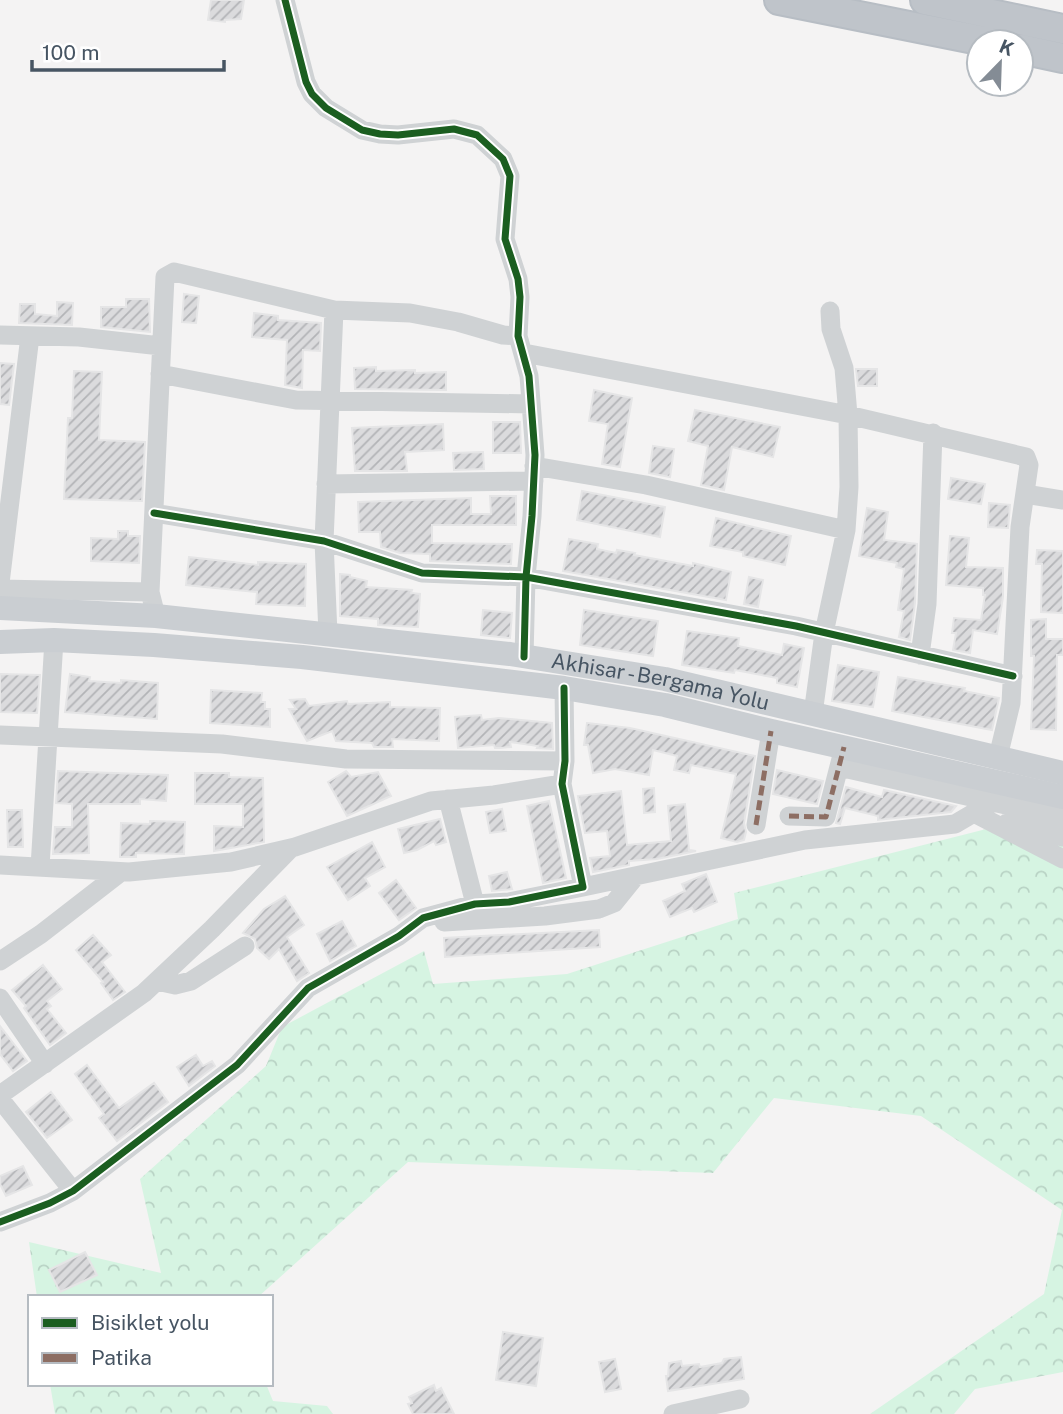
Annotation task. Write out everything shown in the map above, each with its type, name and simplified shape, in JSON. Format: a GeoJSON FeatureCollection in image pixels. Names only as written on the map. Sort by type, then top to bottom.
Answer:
{"type":"FeatureCollection","features":[{"type":"Feature","properties":{"kind":"highway"},"geometry":{"type":"LineString","coordinates":[[779,0],[965,37]]}},
{"type":"Feature","properties":{"kind":"highway"},"geometry":{"type":"LineString","coordinates":[[925,0],[1063,29]]}},
{"type":"Feature","properties":{"kind":"highway"},"geometry":{"type":"LineString","coordinates":[[1035,52],[1063,58]]}},
{"type":"Feature","properties":{"kind":"main road","name":"Akhisar - Bergama Yolu"},"geometry":{"type":"LineString","coordinates":[[0,608],[153,604],[328,634],[524,657],[665,679],[1063,773]]}},
{"type":"Feature","properties":{"kind":"main road","name":"Akhisar - Bergama Yolu"},"geometry":{"type":"LineString","coordinates":[[0,642],[54,640],[302,657],[564,688],[666,705],[771,731],[842,757],[1063,797]]}},
{"type":"Feature","properties":{"kind":"street"},"geometry":{"type":"LineString","coordinates":[[285,0],[306,82],[312,94],[326,108],[362,130],[380,134],[398,135],[454,129],[477,135],[503,159],[510,176],[505,239],[512,257],[520,296],[522,344],[530,376],[534,473],[526,577],[524,657]]}},
{"type":"Feature","properties":{"kind":"street"},"geometry":{"type":"LineString","coordinates":[[0,589],[153,604],[154,513],[165,277],[174,272],[334,310],[410,313],[458,322],[503,335],[522,344],[933,433],[1026,457],[1029,465],[1018,552],[1013,676],[1008,722],[998,757]]}},
{"type":"Feature","properties":{"kind":"street"},"geometry":{"type":"LineString","coordinates":[[328,634],[324,541],[334,310]]}},
{"type":"Feature","properties":{"kind":"street"},"geometry":{"type":"LineString","coordinates":[[813,714],[824,633],[846,530],[849,487],[844,368],[831,329],[830,311]]}},
{"type":"Feature","properties":{"kind":"street"},"geometry":{"type":"LineString","coordinates":[[0,335],[79,337],[161,346]]}},
{"type":"Feature","properties":{"kind":"street"},"geometry":{"type":"LineString","coordinates":[[0,583],[30,336]]}},
{"type":"Feature","properties":{"kind":"street"},"geometry":{"type":"LineString","coordinates":[[160,374],[296,400],[531,404]]}},
{"type":"Feature","properties":{"kind":"street"},"geometry":{"type":"LineString","coordinates":[[920,655],[927,604],[933,433]]}},
{"type":"Feature","properties":{"kind":"street"},"geometry":{"type":"LineString","coordinates":[[326,484],[534,473],[646,485],[846,530]]}},
{"type":"Feature","properties":{"kind":"street"},"geometry":{"type":"LineString","coordinates":[[1025,494],[1063,500]]}},
{"type":"Feature","properties":{"kind":"street"},"geometry":{"type":"LineString","coordinates":[[154,513],[324,541],[422,573],[526,577],[824,633],[1013,676]]}},
{"type":"Feature","properties":{"kind":"street"},"geometry":{"type":"LineString","coordinates":[[40,867],[54,640]]}},
{"type":"Feature","properties":{"kind":"street"},"geometry":{"type":"LineString","coordinates":[[564,688],[565,761],[562,784],[583,887]]}},
{"type":"Feature","properties":{"kind":"street"},"geometry":{"type":"LineString","coordinates":[[756,825],[771,731]]}},
{"type":"Feature","properties":{"kind":"street"},"geometry":{"type":"LineString","coordinates":[[0,735],[222,744],[346,759],[565,761]]}},
{"type":"Feature","properties":{"kind":"street"},"geometry":{"type":"LineString","coordinates":[[789,816],[826,817],[842,757],[992,802],[1063,818]]}},
{"type":"Feature","properties":{"kind":"street"},"geometry":{"type":"LineString","coordinates":[[0,865],[121,872],[232,862],[291,848],[431,801],[495,795],[562,784]]}},
{"type":"Feature","properties":{"kind":"street"},"geometry":{"type":"LineString","coordinates":[[0,1222],[73,1191],[237,1065],[308,988],[399,936],[423,918],[475,904],[509,902],[805,840],[955,824],[1017,787]]}},
{"type":"Feature","properties":{"kind":"street"},"geometry":{"type":"LineString","coordinates":[[448,799],[475,904]]}},
{"type":"Feature","properties":{"kind":"street"},"geometry":{"type":"LineString","coordinates":[[974,813],[1063,837]]}},
{"type":"Feature","properties":{"kind":"street"},"geometry":{"type":"LineString","coordinates":[[974,813],[1063,859]]}},
{"type":"Feature","properties":{"kind":"street"},"geometry":{"type":"LineString","coordinates":[[73,1191],[0,1097],[88,1035],[157,981],[291,848]]}},
{"type":"Feature","properties":{"kind":"street"},"geometry":{"type":"LineString","coordinates":[[0,961],[41,934],[121,872]]}},
{"type":"Feature","properties":{"kind":"street"},"geometry":{"type":"LineString","coordinates":[[399,936],[452,920],[545,916],[599,909],[614,903],[635,877]]}},
{"type":"Feature","properties":{"kind":"street"},"geometry":{"type":"LineString","coordinates":[[157,981],[175,985],[191,982],[245,946]]}},
{"type":"Feature","properties":{"kind":"street"},"geometry":{"type":"LineString","coordinates":[[0,998],[45,1064]]}},
{"type":"Feature","properties":{"kind":"street"},"geometry":{"type":"LineString","coordinates":[[673,1414],[740,1399]]}},
{"type":"Feature","properties":{"kind":"green space"},"geometry":{"type":"Polygon","coordinates":[[[1002,825],[1063,842],[1063,1372],[975,1389],[954,1414],[870,1414],[1044,1294],[1062,1210],[921,1116],[774,1098],[713,1173],[408,1162],[260,1295],[37,1295],[29,1242],[161,1273],[140,1179],[266,1066],[282,1027],[424,951],[433,984],[567,974],[738,919],[734,893],[1002,825]]]}},
{"type":"Feature","properties":{"kind":"green space"},"geometry":{"type":"Polygon","coordinates":[[[50,1386],[267,1386],[273,1401],[327,1406],[333,1414],[55,1414],[50,1386]]]}},
{"type":"Feature","properties":{"kind":"building"},"geometry":{"type":"Polygon","coordinates":[[[211,0],[244,0],[241,19],[225,22],[208,20],[211,0]]]}},
{"type":"Feature","properties":{"kind":"building"},"geometry":{"type":"Polygon","coordinates":[[[184,294],[199,296],[196,323],[182,322],[184,294]]]}},
{"type":"Feature","properties":{"kind":"building"},"geometry":{"type":"Polygon","coordinates":[[[126,299],[149,299],[150,332],[101,327],[101,307],[126,307],[126,299]]]}},
{"type":"Feature","properties":{"kind":"building"},"geometry":{"type":"Polygon","coordinates":[[[57,302],[73,303],[72,325],[19,323],[20,304],[35,304],[35,314],[57,316],[57,302]]]}},
{"type":"Feature","properties":{"kind":"building"},"geometry":{"type":"Polygon","coordinates":[[[254,313],[278,316],[278,320],[321,323],[320,351],[303,350],[302,388],[285,385],[287,340],[252,337],[254,313]]]}},
{"type":"Feature","properties":{"kind":"building"},"geometry":{"type":"Polygon","coordinates":[[[0,363],[14,364],[9,405],[0,404],[0,363]]]}},
{"type":"Feature","properties":{"kind":"building"},"geometry":{"type":"Polygon","coordinates":[[[376,367],[376,371],[446,372],[446,390],[355,389],[354,368],[376,367]]]}},
{"type":"Feature","properties":{"kind":"building"},"geometry":{"type":"Polygon","coordinates":[[[856,369],[877,369],[877,386],[858,386],[856,369]]]}},
{"type":"Feature","properties":{"kind":"building"},"geometry":{"type":"Polygon","coordinates":[[[74,371],[102,372],[99,440],[145,442],[142,501],[64,499],[68,418],[72,418],[74,371]]]}},
{"type":"Feature","properties":{"kind":"building"},"geometry":{"type":"Polygon","coordinates":[[[594,390],[632,398],[620,467],[602,464],[608,424],[589,421],[594,390]]]}},
{"type":"Feature","properties":{"kind":"building"},"geometry":{"type":"Polygon","coordinates":[[[695,410],[780,427],[773,457],[732,447],[724,490],[701,485],[708,446],[688,441],[695,410]]]}},
{"type":"Feature","properties":{"kind":"building"},"geometry":{"type":"Polygon","coordinates":[[[493,422],[520,422],[521,453],[493,453],[493,422]]]}},
{"type":"Feature","properties":{"kind":"building"},"geometry":{"type":"Polygon","coordinates":[[[443,424],[444,450],[405,452],[407,471],[355,471],[352,428],[443,424]]]}},
{"type":"Feature","properties":{"kind":"building"},"geometry":{"type":"Polygon","coordinates":[[[653,446],[674,449],[670,477],[649,473],[653,446]]]}},
{"type":"Feature","properties":{"kind":"building"},"geometry":{"type":"Polygon","coordinates":[[[483,452],[484,469],[454,470],[453,453],[483,452]]]}},
{"type":"Feature","properties":{"kind":"building"},"geometry":{"type":"Polygon","coordinates":[[[951,478],[985,484],[981,504],[948,499],[951,478]]]}},
{"type":"Feature","properties":{"kind":"building"},"geometry":{"type":"Polygon","coordinates":[[[582,491],[665,507],[660,537],[577,520],[582,491]]]}},
{"type":"Feature","properties":{"kind":"building"},"geometry":{"type":"Polygon","coordinates":[[[490,496],[516,496],[516,525],[432,525],[432,543],[512,544],[511,564],[430,561],[430,554],[400,553],[381,547],[380,532],[359,532],[358,502],[471,498],[471,514],[491,514],[490,496]]]}},
{"type":"Feature","properties":{"kind":"building"},"geometry":{"type":"Polygon","coordinates":[[[989,503],[1010,505],[1008,528],[988,527],[989,503]]]}},
{"type":"Feature","properties":{"kind":"building"},"geometry":{"type":"Polygon","coordinates":[[[867,508],[888,512],[884,540],[917,544],[915,603],[910,640],[899,637],[904,611],[898,610],[904,569],[896,567],[897,563],[859,556],[867,508]]]}},
{"type":"Feature","properties":{"kind":"building"},"geometry":{"type":"Polygon","coordinates":[[[716,518],[791,536],[785,565],[743,556],[743,552],[710,546],[716,518]]]}},
{"type":"Feature","properties":{"kind":"building"},"geometry":{"type":"Polygon","coordinates":[[[118,531],[128,531],[128,536],[140,536],[139,563],[91,561],[91,538],[118,539],[118,531]]]}},
{"type":"Feature","properties":{"kind":"building"},"geometry":{"type":"Polygon","coordinates":[[[950,536],[969,538],[966,567],[1003,568],[1003,597],[997,634],[973,630],[970,653],[953,650],[956,633],[952,633],[954,618],[981,620],[985,595],[983,588],[946,585],[950,536]]]}},
{"type":"Feature","properties":{"kind":"building"},"geometry":{"type":"Polygon","coordinates":[[[569,539],[598,544],[597,549],[616,553],[617,550],[731,572],[726,600],[563,571],[569,539]]]}},
{"type":"Feature","properties":{"kind":"building"},"geometry":{"type":"Polygon","coordinates":[[[1037,550],[1063,551],[1063,613],[1041,612],[1042,564],[1036,564],[1037,550]]]}},
{"type":"Feature","properties":{"kind":"building"},"geometry":{"type":"Polygon","coordinates":[[[189,557],[258,565],[258,562],[306,564],[305,606],[256,604],[257,592],[186,585],[189,557]]]}},
{"type":"Feature","properties":{"kind":"building"},"geometry":{"type":"Polygon","coordinates":[[[340,574],[367,581],[366,587],[412,590],[411,593],[420,594],[418,627],[378,625],[378,619],[340,616],[340,574]]]}},
{"type":"Feature","properties":{"kind":"building"},"geometry":{"type":"Polygon","coordinates":[[[749,577],[763,580],[758,607],[744,604],[749,577]]]}},
{"type":"Feature","properties":{"kind":"building"},"geometry":{"type":"Polygon","coordinates":[[[483,610],[512,613],[510,638],[481,635],[483,610]]]}},
{"type":"Feature","properties":{"kind":"building"},"geometry":{"type":"Polygon","coordinates":[[[584,610],[658,621],[653,656],[580,645],[584,610]]]}},
{"type":"Feature","properties":{"kind":"building"},"geometry":{"type":"Polygon","coordinates":[[[1046,619],[1046,639],[1063,639],[1063,655],[1057,655],[1056,730],[1031,729],[1034,656],[1031,656],[1031,620],[1046,619]]]}},
{"type":"Feature","properties":{"kind":"building"},"geometry":{"type":"Polygon","coordinates":[[[687,631],[739,638],[738,646],[782,655],[784,644],[804,648],[797,687],[777,683],[777,678],[735,670],[734,673],[682,665],[687,631]]]}},
{"type":"Feature","properties":{"kind":"building"},"geometry":{"type":"Polygon","coordinates":[[[838,665],[879,672],[873,707],[832,701],[838,665]]]}},
{"type":"Feature","properties":{"kind":"building"},"geometry":{"type":"Polygon","coordinates":[[[0,674],[40,675],[37,713],[0,712],[0,674]]]}},
{"type":"Feature","properties":{"kind":"building"},"geometry":{"type":"Polygon","coordinates":[[[70,674],[90,677],[89,681],[158,683],[157,719],[65,712],[70,674]]]}},
{"type":"Feature","properties":{"kind":"building"},"geometry":{"type":"Polygon","coordinates":[[[898,677],[965,688],[964,691],[999,698],[992,730],[892,711],[898,677]]]}},
{"type":"Feature","properties":{"kind":"building"},"geometry":{"type":"Polygon","coordinates":[[[211,690],[262,693],[261,702],[265,702],[265,709],[270,709],[270,727],[210,723],[211,690]]]}},
{"type":"Feature","properties":{"kind":"building"},"geometry":{"type":"Polygon","coordinates":[[[305,699],[309,706],[347,701],[348,704],[390,702],[390,707],[440,708],[439,741],[392,739],[393,747],[374,747],[372,743],[336,741],[332,731],[307,741],[289,709],[296,709],[290,700],[305,699]]]}},
{"type":"Feature","properties":{"kind":"building"},"geometry":{"type":"Polygon","coordinates":[[[481,715],[482,720],[499,718],[552,723],[553,749],[510,742],[511,747],[495,748],[494,745],[458,748],[455,717],[481,715]]]}},
{"type":"Feature","properties":{"kind":"building"},"geometry":{"type":"Polygon","coordinates":[[[587,723],[630,728],[755,756],[744,823],[744,840],[737,842],[721,838],[736,774],[691,765],[689,773],[674,770],[677,756],[653,750],[649,775],[615,769],[593,773],[588,745],[584,745],[587,723]]]}},
{"type":"Feature","properties":{"kind":"building"},"geometry":{"type":"Polygon","coordinates":[[[777,770],[823,781],[817,804],[773,794],[777,770]]]}},
{"type":"Feature","properties":{"kind":"building"},"geometry":{"type":"Polygon","coordinates":[[[58,771],[168,775],[166,801],[140,799],[140,804],[88,804],[89,853],[53,854],[55,827],[72,827],[72,804],[56,803],[58,771]]]}},
{"type":"Feature","properties":{"kind":"building"},"geometry":{"type":"Polygon","coordinates":[[[346,771],[351,777],[378,772],[391,796],[347,816],[328,782],[346,771]]]}},
{"type":"Feature","properties":{"kind":"building"},"geometry":{"type":"Polygon","coordinates":[[[195,773],[229,773],[229,777],[263,778],[264,842],[214,851],[214,826],[243,827],[243,804],[195,804],[195,773]]]}},
{"type":"Feature","properties":{"kind":"building"},"geometry":{"type":"Polygon","coordinates":[[[846,787],[882,797],[884,790],[956,806],[951,812],[878,820],[878,816],[845,808],[840,824],[836,823],[846,787]]]}},
{"type":"Feature","properties":{"kind":"building"},"geometry":{"type":"Polygon","coordinates":[[[654,788],[655,812],[644,813],[643,789],[654,788]]]}},
{"type":"Feature","properties":{"kind":"building"},"geometry":{"type":"Polygon","coordinates":[[[621,791],[627,845],[671,841],[668,806],[685,804],[689,850],[696,851],[657,859],[629,861],[629,865],[593,872],[590,858],[610,856],[607,831],[585,833],[578,796],[621,791]]]}},
{"type":"Feature","properties":{"kind":"building"},"geometry":{"type":"Polygon","coordinates":[[[549,801],[566,878],[543,883],[527,806],[549,801]]]}},
{"type":"Feature","properties":{"kind":"building"},"geometry":{"type":"Polygon","coordinates":[[[502,809],[506,831],[490,833],[486,812],[502,809]]]}},
{"type":"Feature","properties":{"kind":"building"},"geometry":{"type":"Polygon","coordinates":[[[7,810],[22,810],[23,847],[8,847],[7,810]]]}},
{"type":"Feature","properties":{"kind":"building"},"geometry":{"type":"Polygon","coordinates":[[[440,819],[446,842],[436,845],[434,841],[404,853],[398,829],[440,819]]]}},
{"type":"Feature","properties":{"kind":"building"},"geometry":{"type":"Polygon","coordinates":[[[150,821],[185,822],[184,854],[136,853],[136,857],[120,857],[121,823],[150,824],[150,821]]]}},
{"type":"Feature","properties":{"kind":"building"},"geometry":{"type":"Polygon","coordinates":[[[372,842],[385,867],[365,878],[370,886],[348,900],[327,867],[372,842]]]}},
{"type":"Feature","properties":{"kind":"building"},"geometry":{"type":"Polygon","coordinates":[[[507,872],[512,889],[492,891],[489,876],[507,872]]]}},
{"type":"Feature","properties":{"kind":"building"},"geometry":{"type":"Polygon","coordinates":[[[706,874],[717,902],[694,912],[692,908],[670,917],[663,901],[685,891],[682,884],[706,874]]]}},
{"type":"Feature","properties":{"kind":"building"},"geometry":{"type":"Polygon","coordinates":[[[396,880],[416,908],[399,920],[379,893],[396,880]]]}},
{"type":"Feature","properties":{"kind":"building"},"geometry":{"type":"Polygon","coordinates":[[[285,896],[304,925],[287,937],[309,973],[297,981],[279,949],[269,959],[257,948],[255,939],[243,933],[264,909],[285,896]]]}},
{"type":"Feature","properties":{"kind":"building"},"geometry":{"type":"Polygon","coordinates":[[[342,921],[356,946],[330,961],[317,934],[342,921]]]}},
{"type":"Feature","properties":{"kind":"building"},"geometry":{"type":"Polygon","coordinates":[[[599,930],[600,947],[445,957],[444,938],[599,930]]]}},
{"type":"Feature","properties":{"kind":"building"},"geometry":{"type":"Polygon","coordinates":[[[93,935],[111,955],[102,962],[125,992],[113,1000],[101,983],[103,982],[76,950],[93,935]]]}},
{"type":"Feature","properties":{"kind":"building"},"geometry":{"type":"Polygon","coordinates":[[[43,965],[62,989],[47,1001],[51,1006],[47,1009],[66,1033],[50,1045],[24,1008],[26,1006],[12,990],[43,965]]]}},
{"type":"Feature","properties":{"kind":"building"},"geometry":{"type":"Polygon","coordinates":[[[0,1026],[27,1061],[13,1071],[0,1054],[0,1026]]]}},
{"type":"Feature","properties":{"kind":"building"},"geometry":{"type":"Polygon","coordinates":[[[196,1055],[203,1066],[212,1061],[215,1066],[189,1086],[177,1067],[196,1055]]]}},
{"type":"Feature","properties":{"kind":"building"},"geometry":{"type":"Polygon","coordinates":[[[87,1065],[119,1108],[154,1083],[168,1102],[117,1141],[99,1118],[104,1114],[75,1074],[87,1065]]]}},
{"type":"Feature","properties":{"kind":"building"},"geometry":{"type":"Polygon","coordinates":[[[51,1092],[72,1120],[47,1138],[26,1112],[51,1092]]]}},
{"type":"Feature","properties":{"kind":"building"},"geometry":{"type":"Polygon","coordinates":[[[23,1166],[32,1185],[6,1196],[0,1184],[0,1176],[23,1166]]]}},
{"type":"Feature","properties":{"kind":"building"},"geometry":{"type":"Polygon","coordinates":[[[85,1252],[97,1275],[60,1292],[49,1270],[85,1252]]]}},
{"type":"Feature","properties":{"kind":"building"},"geometry":{"type":"Polygon","coordinates":[[[503,1332],[543,1338],[536,1386],[496,1380],[503,1332]]]}},
{"type":"Feature","properties":{"kind":"building"},"geometry":{"type":"Polygon","coordinates":[[[741,1357],[744,1379],[668,1391],[666,1376],[669,1363],[681,1361],[682,1366],[699,1364],[700,1367],[741,1357]]]}},
{"type":"Feature","properties":{"kind":"building"},"geometry":{"type":"Polygon","coordinates":[[[615,1359],[621,1389],[605,1392],[599,1362],[615,1359]]]}},
{"type":"Feature","properties":{"kind":"building"},"geometry":{"type":"Polygon","coordinates":[[[434,1385],[436,1391],[441,1388],[454,1414],[413,1414],[408,1404],[412,1403],[409,1397],[434,1385]]]}},
{"type":"Feature","properties":{"kind":"marked path"},"geometry":{"type":"LineString","coordinates":[[756,825],[771,731]]}},
{"type":"Feature","properties":{"kind":"marked path"},"geometry":{"type":"LineString","coordinates":[[789,816],[826,817],[844,747]]}},
{"type":"Feature","properties":{"kind":"cycle path"},"geometry":{"type":"LineString","coordinates":[[285,0],[306,82],[312,94],[326,108],[362,130],[380,134],[398,135],[454,129],[477,135],[503,159],[510,176],[505,239],[518,279],[518,336],[529,376],[535,455],[526,577],[524,657]]}},
{"type":"Feature","properties":{"kind":"cycle path"},"geometry":{"type":"LineString","coordinates":[[154,513],[324,541],[422,573],[526,577],[796,626],[1013,676]]}},
{"type":"Feature","properties":{"kind":"cycle path"},"geometry":{"type":"LineString","coordinates":[[0,1222],[73,1191],[237,1065],[308,988],[399,936],[423,918],[475,904],[509,902],[583,887],[562,784],[565,761],[564,688]]}}]}
